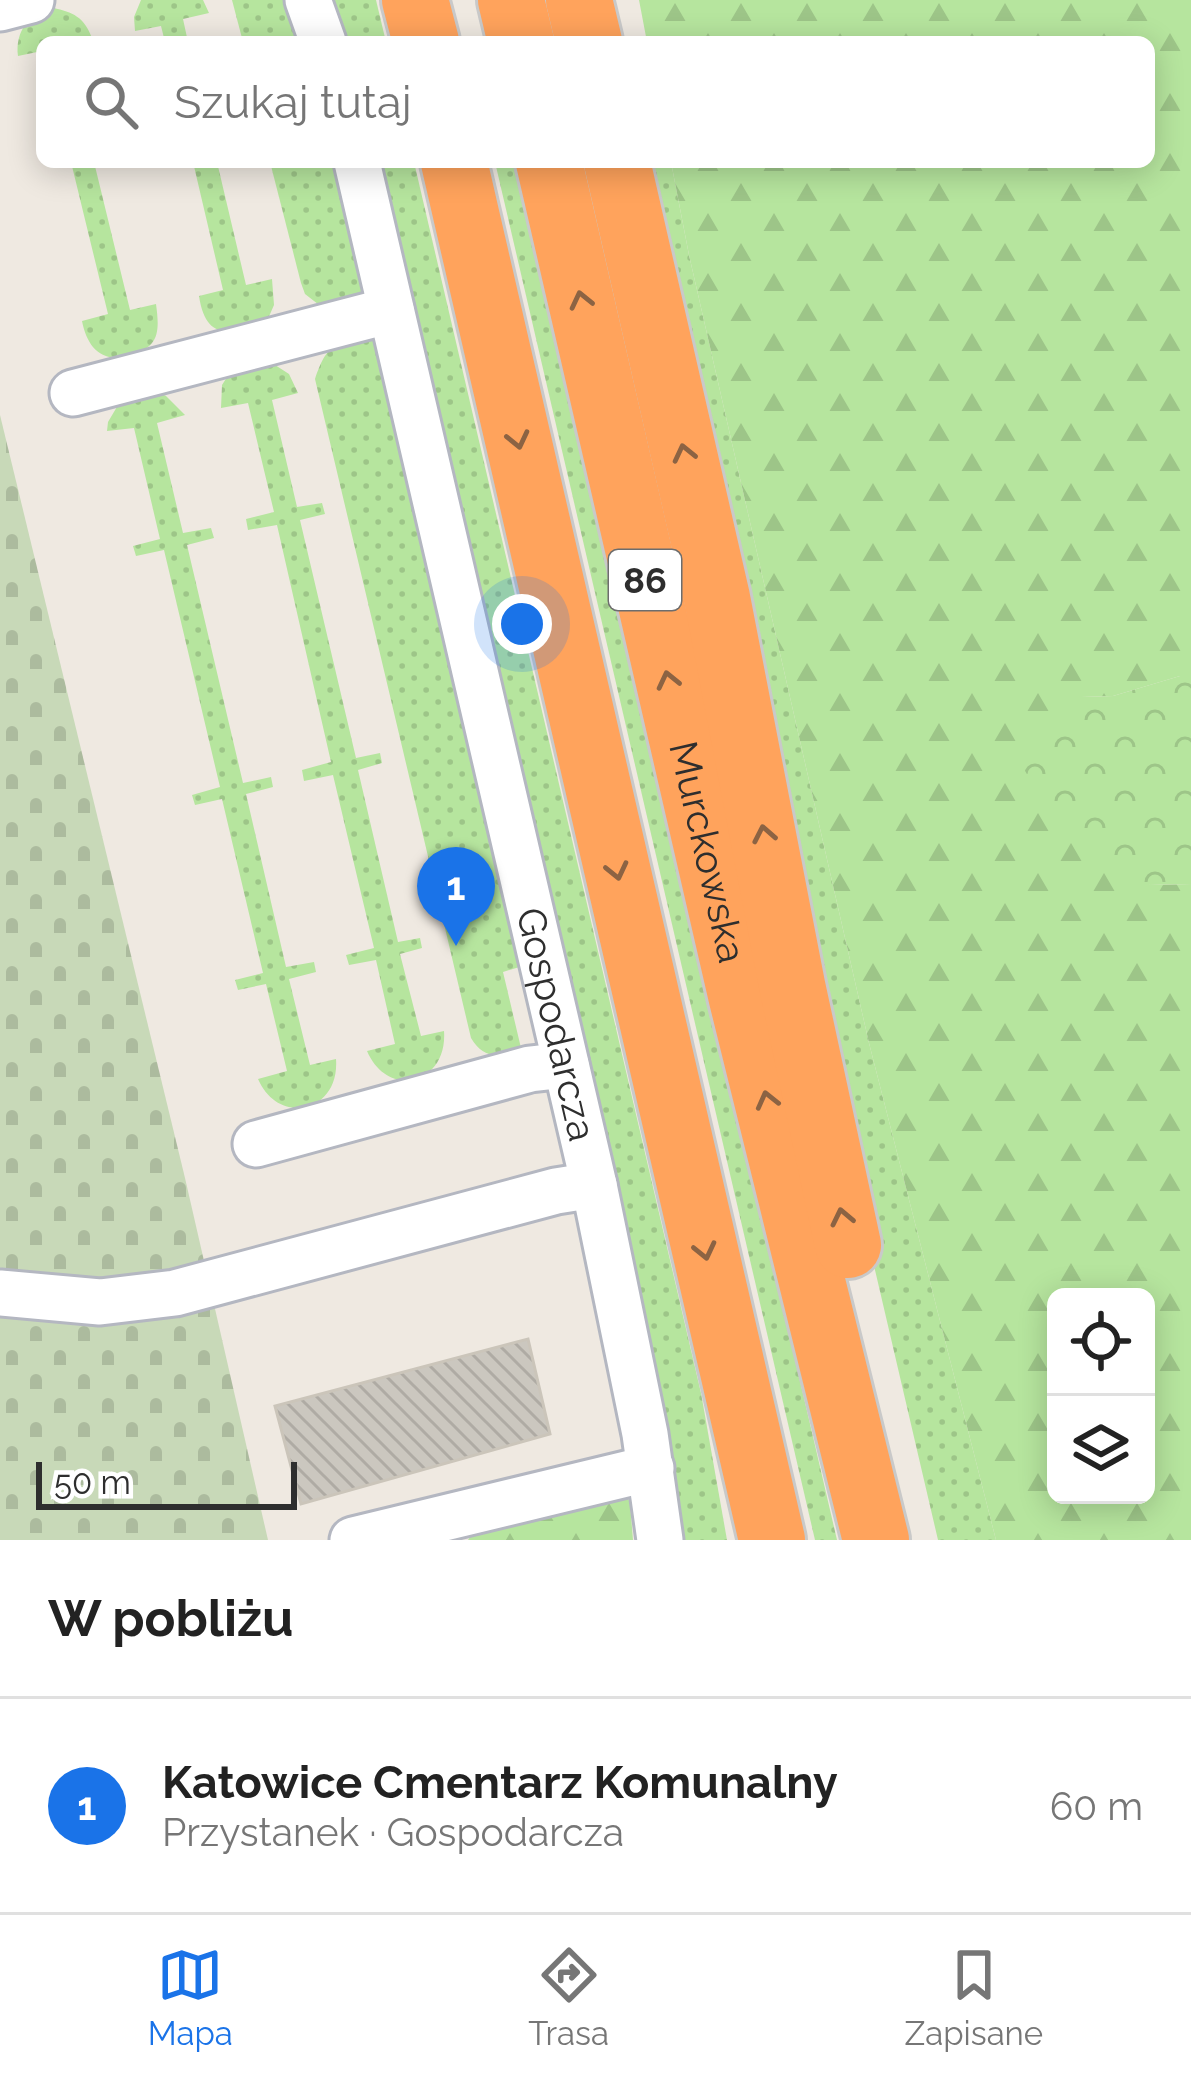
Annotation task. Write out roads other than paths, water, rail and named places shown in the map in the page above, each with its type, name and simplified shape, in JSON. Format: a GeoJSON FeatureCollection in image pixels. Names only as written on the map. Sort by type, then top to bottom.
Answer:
{"type":"FeatureCollection","features":[{"type":"Feature","properties":{"kind":"highway"},"geometry":{"type":"LineString","coordinates":[[511,0],[520,36]]}},
{"type":"Feature","properties":{"kind":"highway"},"geometry":{"type":"LineString","coordinates":[[579,0],[588,36]]}},
{"type":"Feature","properties":{"kind":"highway","name":"86"},"geometry":{"type":"LineString","coordinates":[[455,168],[772,1540]]}},
{"type":"Feature","properties":{"kind":"highway","name":"Murckowska"},"geometry":{"type":"LineString","coordinates":[[550,168],[742,999],[879,1540]]}},
{"type":"Feature","properties":{"kind":"highway"},"geometry":{"type":"LineString","coordinates":[[618,168],[726,640],[792,985],[876,1379],[879,1540]]}},
{"type":"Feature","properties":{"kind":"street"},"geometry":{"type":"LineString","coordinates":[[0,8],[31,0]]}},
{"type":"Feature","properties":{"kind":"street"},"geometry":{"type":"LineString","coordinates":[[308,0],[320,36]]}},
{"type":"Feature","properties":{"kind":"street","name":"Gospodarcza"},"geometry":{"type":"LineString","coordinates":[[358,168],[593,1185],[651,1468],[660,1540]]}},
{"type":"Feature","properties":{"kind":"street"},"geometry":{"type":"LineString","coordinates":[[74,393],[392,310]]}},
{"type":"Feature","properties":{"kind":"street"},"geometry":{"type":"LineString","coordinates":[[256,1144],[530,1069],[566,1065]]}},
{"type":"Feature","properties":{"kind":"street"},"geometry":{"type":"LineString","coordinates":[[0,1292],[100,1302],[176,1293],[556,1190],[593,1185]]}},
{"type":"Feature","properties":{"kind":"street"},"geometry":{"type":"LineString","coordinates":[[353,1540],[453,1527],[651,1468]]}},
{"type":"Feature","properties":{"kind":"place","name":"Katowice Cmentarz Komunalny"},"geometry":{"type":"Point","coordinates":[456,946]}}]}
